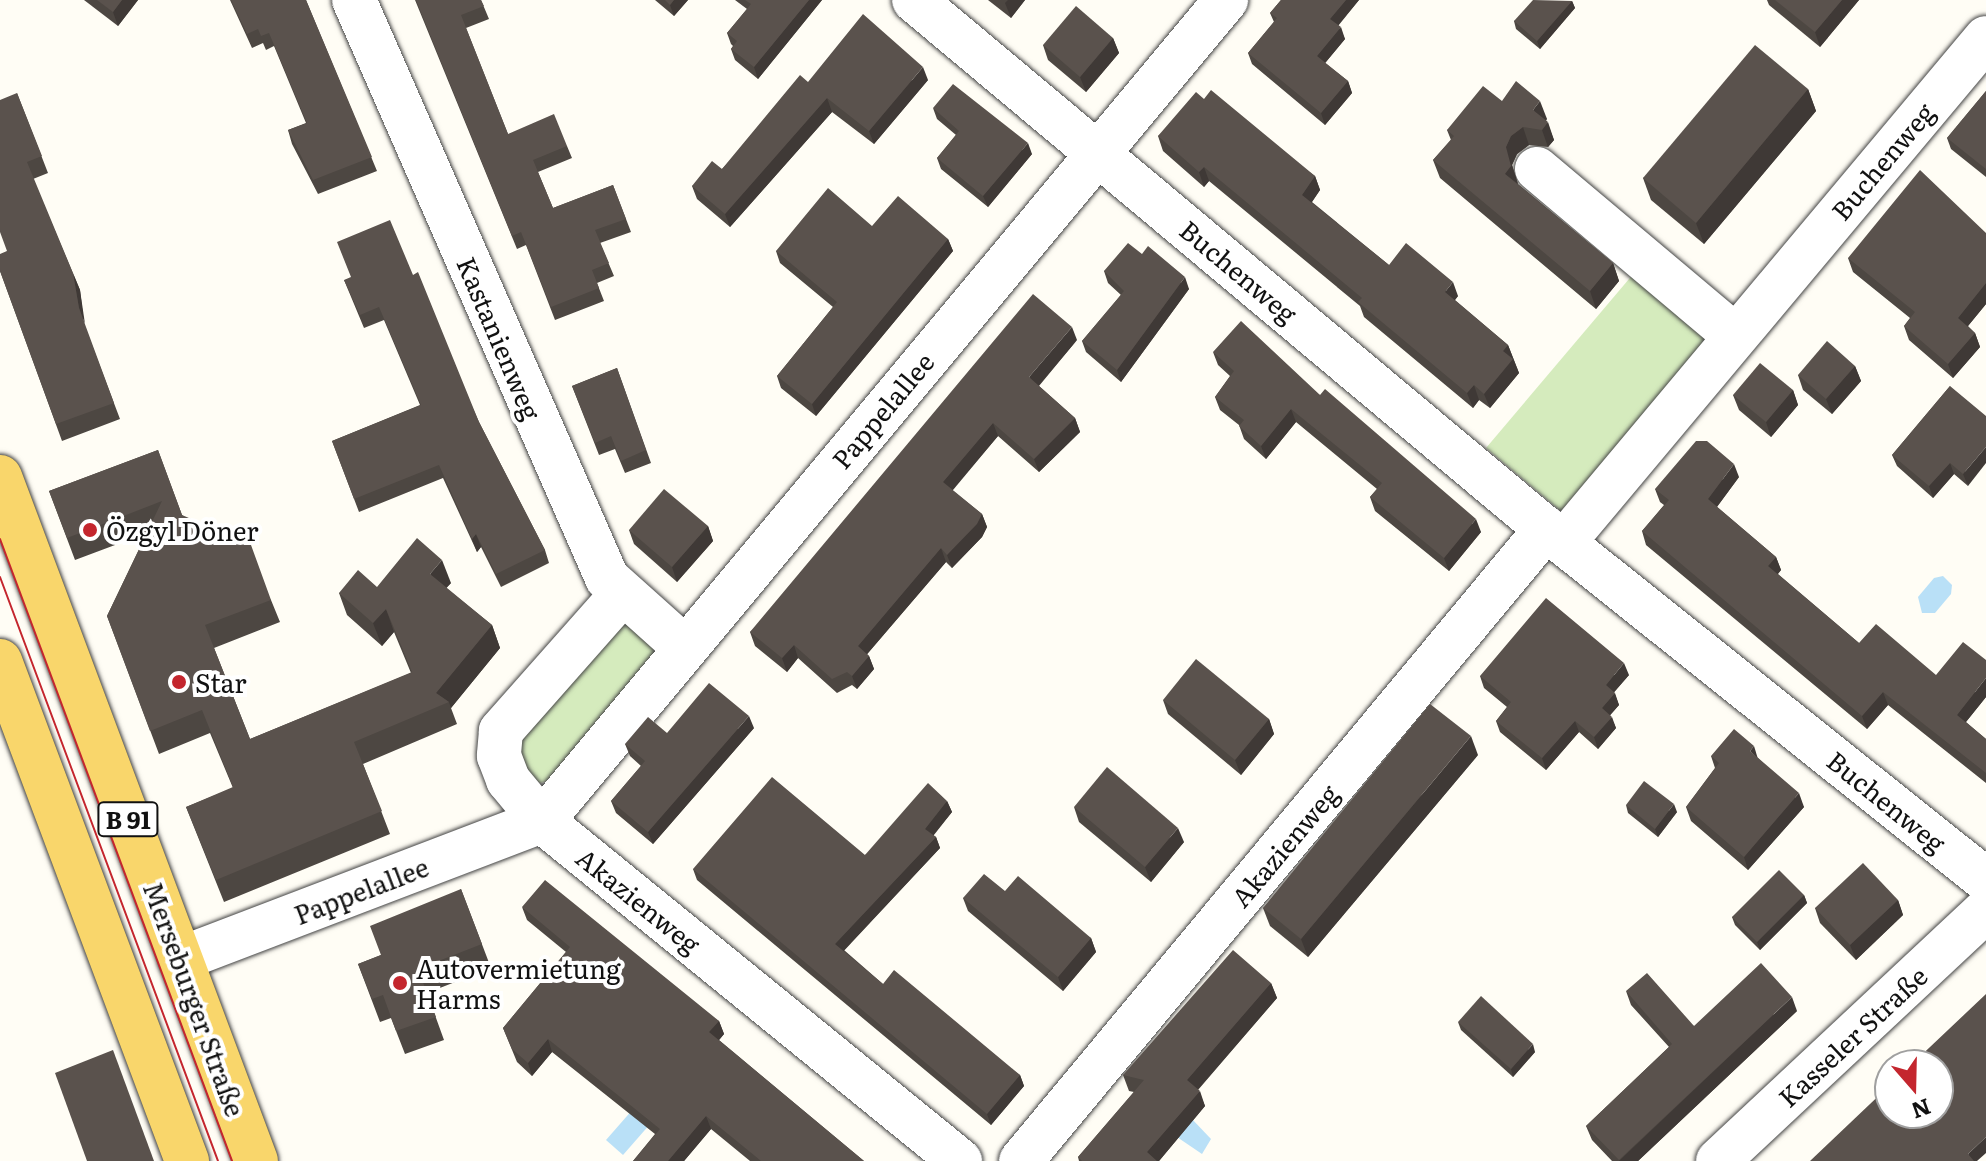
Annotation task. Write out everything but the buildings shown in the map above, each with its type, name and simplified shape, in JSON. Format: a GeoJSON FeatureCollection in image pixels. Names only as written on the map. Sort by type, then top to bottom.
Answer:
{"type":"FeatureCollection","features":[{"type":"Feature","properties":{"kind":"main road","name":"Merseburger Straße"},"geometry":{"type":"LineString","coordinates":[[0,477],[256,1161]]}},
{"type":"Feature","properties":{"kind":"main road","name":"B 91"},"geometry":{"type":"LineString","coordinates":[[0,661],[187,1161]]}},
{"type":"Feature","properties":{"kind":"street","name":"Kastanienweg"},"geometry":{"type":"LineString","coordinates":[[354,0],[607,578],[685,648]]}},
{"type":"Feature","properties":{"kind":"street","name":"Buchenweg"},"geometry":{"type":"LineString","coordinates":[[914,0],[1555,536],[1986,880]]}},
{"type":"Feature","properties":{"kind":"street","name":"Pappelallee"},"geometry":{"type":"LineString","coordinates":[[180,959],[542,821],[1096,151],[1226,0]]}},
{"type":"Feature","properties":{"kind":"street","name":"Buchenweg"},"geometry":{"type":"LineString","coordinates":[[1555,536],[1735,336],[1986,38]]}},
{"type":"Feature","properties":{"kind":"street"},"geometry":{"type":"LineString","coordinates":[[1537,169],[1735,336]]}},
{"type":"Feature","properties":{"kind":"street","name":"Akazienweg"},"geometry":{"type":"LineString","coordinates":[[1021,1161],[1555,536]]}},
{"type":"Feature","properties":{"kind":"street"},"geometry":{"type":"LineString","coordinates":[[542,821],[508,780],[499,756],[501,731],[622,594]]}},
{"type":"Feature","properties":{"kind":"street","name":"Akazienweg"},"geometry":{"type":"LineString","coordinates":[[542,821],[960,1161]]}},
{"type":"Feature","properties":{"kind":"street","name":"Kasseler Straße"},"geometry":{"type":"LineString","coordinates":[[1718,1161],[1986,910]]}},
{"type":"Feature","properties":{"kind":"green space"},"geometry":{"type":"Polygon","coordinates":[[[1640,266],[1717,331],[1563,513],[1486,448],[1640,266]]]}},
{"type":"Feature","properties":{"kind":"green space"},"geometry":{"type":"Polygon","coordinates":[[[615,622],[636,623],[653,642],[655,661],[561,777],[540,783],[524,775],[512,755],[519,732],[615,622]]]}},
{"type":"Feature","properties":{"kind":"water"},"geometry":{"type":"Polygon","coordinates":[[[1943,576],[1952,585],[1951,594],[1935,613],[1922,613],[1918,597],[1934,578],[1943,576]]]}},
{"type":"Feature","properties":{"kind":"water"},"geometry":{"type":"Polygon","coordinates":[[[634,1108],[651,1123],[623,1155],[606,1140],[634,1108]]]}},
{"type":"Feature","properties":{"kind":"water"},"geometry":{"type":"Polygon","coordinates":[[[1191,1118],[1211,1139],[1202,1154],[1174,1135],[1191,1118]]]}},
{"type":"Feature","properties":{"kind":"tram line"},"geometry":{"type":"LineString","coordinates":[[0,539],[232,1161]]}},
{"type":"Feature","properties":{"kind":"tram line"},"geometry":{"type":"LineString","coordinates":[[0,577],[218,1161]]}},
{"type":"Feature","properties":{"kind":"place","name":"Özgyl Döner"},"geometry":{"type":"Point","coordinates":[90,530]}},
{"type":"Feature","properties":{"kind":"place","name":"Star"},"geometry":{"type":"Point","coordinates":[179,682]}},
{"type":"Feature","properties":{"kind":"place","name":"Autovermietung Harms"},"geometry":{"type":"Point","coordinates":[400,983]}}]}
